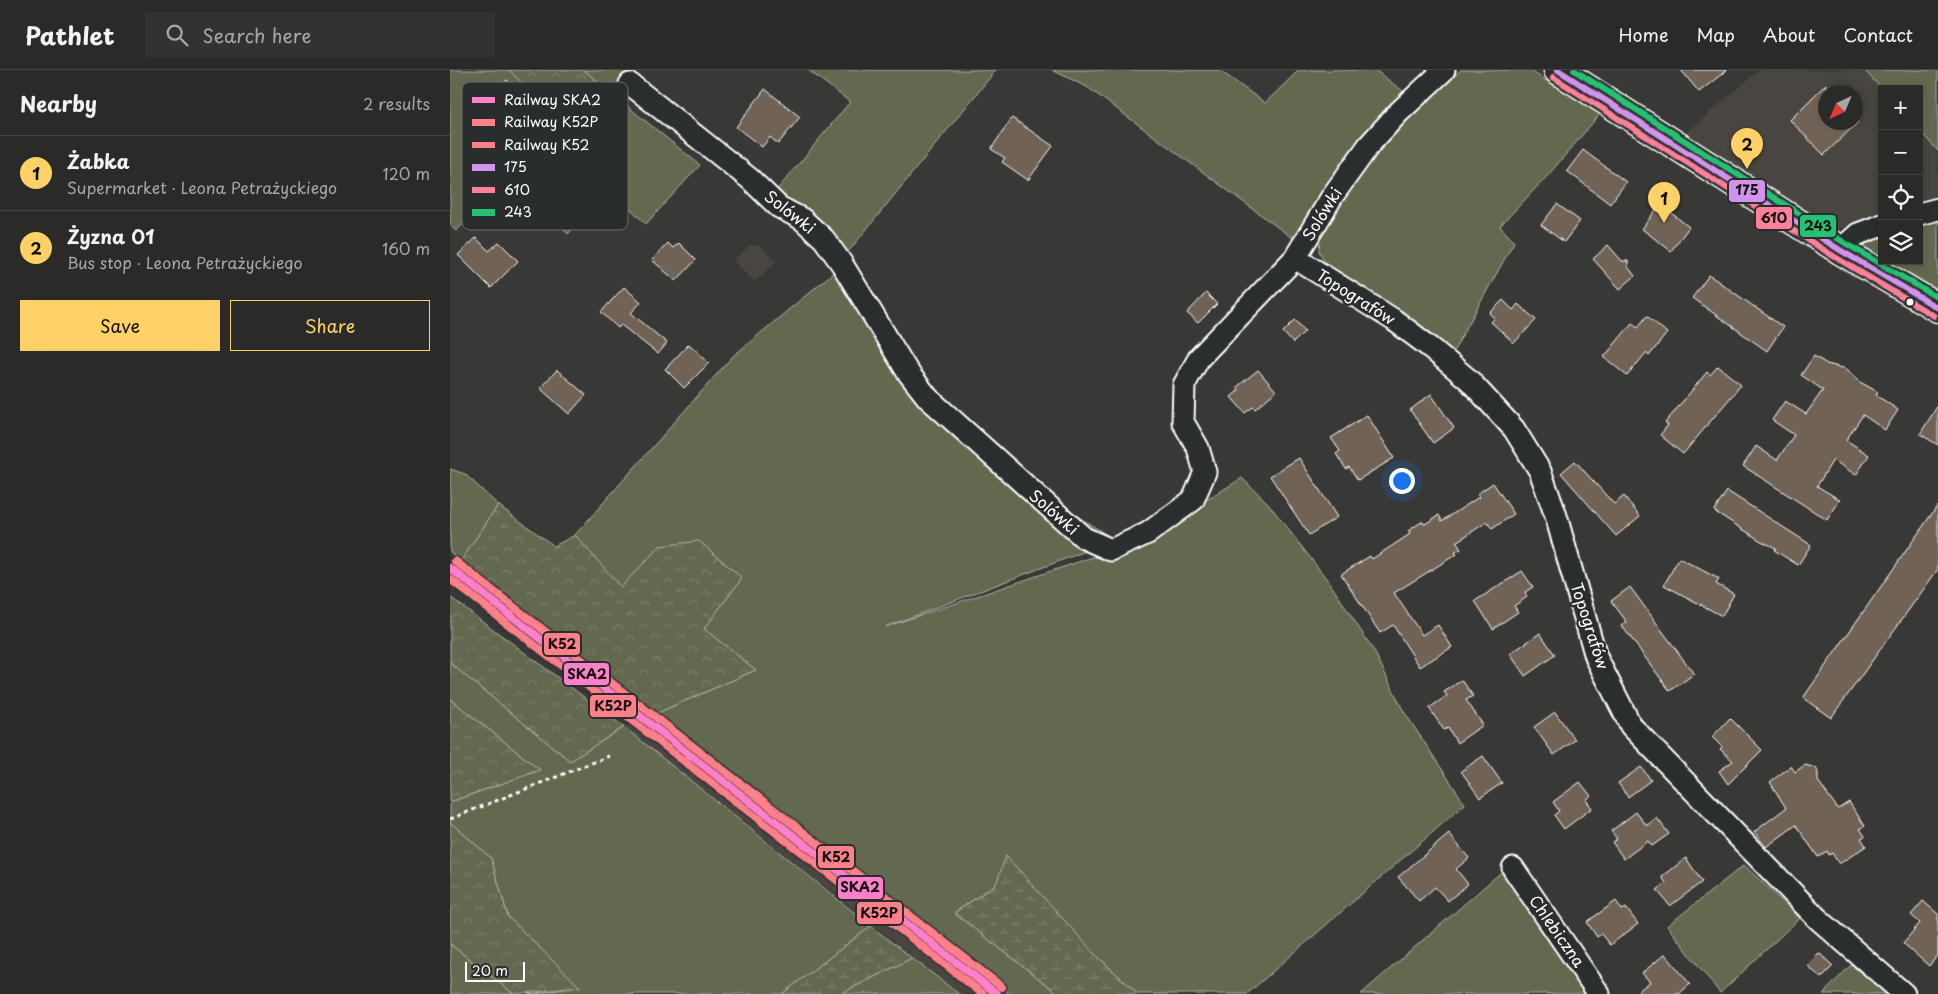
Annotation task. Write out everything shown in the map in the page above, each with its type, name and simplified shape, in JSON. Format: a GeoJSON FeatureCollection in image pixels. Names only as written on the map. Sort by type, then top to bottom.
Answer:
{"type":"FeatureCollection","features":[{"type":"Feature","properties":{"kind":"street","name":"Solówki"},"geometry":{"type":"LineString","coordinates":[[630,84],[750,179],[779,207],[802,219],[824,240],[842,264],[907,371],[928,398],[1084,538],[1112,550],[1148,533],[1193,500],[1205,472],[1198,448],[1183,422],[1184,385],[1199,358],[1296,258],[1333,195],[1369,145],[1399,112],[1444,70]]}},
{"type":"Feature","properties":{"kind":"street"},"geometry":{"type":"LineString","coordinates":[[1558,70],[1840,250],[1938,308]]}},
{"type":"Feature","properties":{"kind":"street"},"geometry":{"type":"LineString","coordinates":[[1923,213],[1938,209]]}},
{"type":"Feature","properties":{"kind":"street"},"geometry":{"type":"LineString","coordinates":[[1840,250],[1858,234],[1878,226]]}},
{"type":"Feature","properties":{"kind":"street","name":"Topografów"},"geometry":{"type":"LineString","coordinates":[[1296,258],[1339,288],[1394,320],[1431,348],[1469,380],[1514,429],[1540,471],[1556,516],[1596,656],[1631,726],[1817,918],[1904,994]]}},
{"type":"Feature","properties":{"kind":"street","name":"Chlebiczna"},"geometry":{"type":"LineString","coordinates":[[1513,868],[1599,994]]}},
{"type":"Feature","properties":{"kind":"path"},"geometry":{"type":"LineString","coordinates":[[450,819],[609,756]]}},
{"type":"Feature","properties":{"kind":"shaded area"},"geometry":{"type":"Polygon","coordinates":[[[1759,70],[1864,70],[1878,85],[1878,217],[1838,229],[1680,138],[1759,70]]]}},
{"type":"Feature","properties":{"kind":"shaded area"},"geometry":{"type":"Polygon","coordinates":[[[1923,134],[1938,151],[1938,199],[1923,204],[1923,134]]]}},
{"type":"Feature","properties":{"kind":"shaded area"},"geometry":{"type":"Polygon","coordinates":[[[759,245],[776,261],[755,282],[733,261],[749,246],[759,245]]]}},
{"type":"Feature","properties":{"kind":"shaded area"},"geometry":{"type":"Polygon","coordinates":[[[657,713],[1010,994],[959,994],[624,727],[657,713]]]}},
{"type":"Feature","properties":{"kind":"green space"},"geometry":{"type":"Polygon","coordinates":[[[450,70],[509,70],[521,82],[462,82],[462,225],[456,231],[450,225],[450,70]]]}},
{"type":"Feature","properties":{"kind":"green space"},"geometry":{"type":"Polygon","coordinates":[[[509,70],[584,70],[598,82],[521,82],[509,70]]]}},
{"type":"Feature","properties":{"kind":"green space"},"geometry":{"type":"Polygon","coordinates":[[[584,70],[630,70],[621,82],[597,82],[584,70]]]}},
{"type":"Feature","properties":{"kind":"green space"},"geometry":{"type":"Polygon","coordinates":[[[808,70],[996,70],[844,257],[828,235],[777,190],[850,102],[808,70]]]}},
{"type":"Feature","properties":{"kind":"green space"},"geometry":{"type":"Polygon","coordinates":[[[1052,70],[1219,70],[1265,103],[1299,70],[1375,70],[1408,95],[1344,161],[1309,221],[1295,240],[1087,87],[1052,70]]]}},
{"type":"Feature","properties":{"kind":"green space"},"geometry":{"type":"Polygon","coordinates":[[[1461,70],[1529,70],[1600,114],[1550,173],[1500,226],[1514,242],[1453,352],[1326,265],[1319,251],[1320,238],[1351,185],[1407,117],[1461,70]]]}},
{"type":"Feature","properties":{"kind":"green space"},"geometry":{"type":"Polygon","coordinates":[[[1864,70],[1938,70],[1938,151],[1923,134],[1923,85],[1878,85],[1864,70]]]}},
{"type":"Feature","properties":{"kind":"green space"},"geometry":{"type":"Polygon","coordinates":[[[628,107],[700,165],[646,224],[628,206],[628,107]]]}},
{"type":"Feature","properties":{"kind":"green space"},"geometry":{"type":"Polygon","coordinates":[[[1938,220],[1938,291],[1894,265],[1923,265],[1923,224],[1938,220]]]}},
{"type":"Feature","properties":{"kind":"green space"},"geometry":{"type":"Polygon","coordinates":[[[1878,237],[1878,256],[1865,249],[1865,244],[1870,239],[1878,237]]]}},
{"type":"Feature","properties":{"kind":"green space"},"geometry":{"type":"Polygon","coordinates":[[[835,271],[970,448],[1115,540],[885,627],[1093,557],[1114,558],[1242,478],[1267,502],[1329,582],[1374,651],[1403,710],[1465,804],[1247,994],[1138,994],[1096,955],[996,884],[954,913],[1059,994],[1010,994],[657,713],[756,670],[704,629],[742,578],[660,546],[621,588],[575,535],[732,357],[835,271]]]}},
{"type":"Feature","properties":{"kind":"green space"},"geometry":{"type":"Polygon","coordinates":[[[450,469],[465,474],[498,505],[461,561],[450,552],[450,469]]]}},
{"type":"Feature","properties":{"kind":"green space"},"geometry":{"type":"Polygon","coordinates":[[[498,505],[554,546],[575,535],[621,587],[660,546],[699,541],[742,578],[704,629],[756,670],[657,713],[461,561],[498,505]]]}},
{"type":"Feature","properties":{"kind":"green space"},"geometry":{"type":"Polygon","coordinates":[[[450,597],[624,727],[570,761],[450,663],[450,597]]]}},
{"type":"Feature","properties":{"kind":"green space"},"geometry":{"type":"Polygon","coordinates":[[[450,663],[570,761],[624,727],[871,926],[782,994],[528,994],[579,987],[508,917],[491,858],[450,822],[450,802],[540,770],[450,699],[450,663]]]}},
{"type":"Feature","properties":{"kind":"green space"},"geometry":{"type":"Polygon","coordinates":[[[450,699],[540,770],[450,802],[450,699]]]}},
{"type":"Feature","properties":{"kind":"green space"},"geometry":{"type":"Polygon","coordinates":[[[450,822],[491,858],[508,917],[580,987],[514,994],[450,944],[450,822]]]}},
{"type":"Feature","properties":{"kind":"green space"},"geometry":{"type":"Polygon","coordinates":[[[1006,856],[1096,955],[1138,994],[1059,994],[954,913],[996,884],[1006,856]]]}},
{"type":"Feature","properties":{"kind":"green space"},"geometry":{"type":"Polygon","coordinates":[[[1744,865],[1800,918],[1720,993],[1667,926],[1744,865]]]}},
{"type":"Feature","properties":{"kind":"green space"},"geometry":{"type":"Polygon","coordinates":[[[1507,867],[1588,994],[1361,994],[1507,867]]]}},
{"type":"Feature","properties":{"kind":"green space"},"geometry":{"type":"Polygon","coordinates":[[[871,926],[912,958],[840,994],[782,994],[871,926]]]}},
{"type":"Feature","properties":{"kind":"green space"},"geometry":{"type":"Polygon","coordinates":[[[450,944],[514,994],[450,994],[450,944]]]}},
{"type":"Feature","properties":{"kind":"green space"},"geometry":{"type":"Polygon","coordinates":[[[912,958],[959,994],[840,994],[912,958]]]}},
{"type":"Feature","properties":{"kind":"green space"},"geometry":{"type":"Polygon","coordinates":[[[1851,965],[1889,994],[1823,994],[1851,965]]]}},
{"type":"Feature","properties":{"kind":"building"},"geometry":{"type":"Polygon","coordinates":[[[1681,70],[1727,70],[1699,92],[1681,70]]]}},
{"type":"Feature","properties":{"kind":"building"},"geometry":{"type":"Polygon","coordinates":[[[765,89],[800,117],[778,144],[770,137],[762,147],[736,127],[765,89]]]}},
{"type":"Feature","properties":{"kind":"building"},"geometry":{"type":"Polygon","coordinates":[[[1818,92],[1818,130],[1850,130],[1824,155],[1790,120],[1818,92]]]}},
{"type":"Feature","properties":{"kind":"building"},"geometry":{"type":"Polygon","coordinates":[[[1012,118],[1053,146],[1028,180],[1002,162],[1005,158],[991,149],[1012,118]]]}},
{"type":"Feature","properties":{"kind":"building"},"geometry":{"type":"Polygon","coordinates":[[[1583,150],[1626,182],[1610,204],[1567,171],[1583,150]]]}},
{"type":"Feature","properties":{"kind":"building"},"geometry":{"type":"Polygon","coordinates":[[[1557,204],[1580,221],[1564,242],[1541,225],[1557,204]]]}},
{"type":"Feature","properties":{"kind":"building"},"geometry":{"type":"Polygon","coordinates":[[[1660,204],[1689,227],[1671,251],[1642,229],[1660,204]]]}},
{"type":"Feature","properties":{"kind":"building"},"geometry":{"type":"Polygon","coordinates":[[[476,238],[489,251],[499,242],[518,261],[491,288],[458,255],[476,238]]]}},
{"type":"Feature","properties":{"kind":"building"},"geometry":{"type":"Polygon","coordinates":[[[668,243],[673,248],[679,243],[696,260],[676,281],[652,260],[668,243]]]}},
{"type":"Feature","properties":{"kind":"building"},"geometry":{"type":"Polygon","coordinates":[[[1608,245],[1622,261],[1628,261],[1628,267],[1635,276],[1620,289],[1593,259],[1608,245]]]}},
{"type":"Feature","properties":{"kind":"building"},"geometry":{"type":"Polygon","coordinates":[[[1709,275],[1783,327],[1767,351],[1692,298],[1709,275]]]}},
{"type":"Feature","properties":{"kind":"building"},"geometry":{"type":"Polygon","coordinates":[[[624,287],[641,302],[631,313],[667,343],[658,354],[621,325],[618,328],[601,312],[624,287]]]}},
{"type":"Feature","properties":{"kind":"building"},"geometry":{"type":"Polygon","coordinates":[[[1206,293],[1217,304],[1198,323],[1187,313],[1206,293]]]}},
{"type":"Feature","properties":{"kind":"building"},"geometry":{"type":"Polygon","coordinates":[[[1503,300],[1513,310],[1518,304],[1536,320],[1514,343],[1491,322],[1495,318],[1490,313],[1503,300]]]}},
{"type":"Feature","properties":{"kind":"building"},"geometry":{"type":"Polygon","coordinates":[[[1647,316],[1667,333],[1649,356],[1646,353],[1627,376],[1604,357],[1632,323],[1638,327],[1647,316]]]}},
{"type":"Feature","properties":{"kind":"building"},"geometry":{"type":"Polygon","coordinates":[[[1295,320],[1305,331],[1293,343],[1283,332],[1295,320]]]}},
{"type":"Feature","properties":{"kind":"building"},"geometry":{"type":"Polygon","coordinates":[[[689,344],[709,363],[684,388],[665,369],[689,344]]]}},
{"type":"Feature","properties":{"kind":"building"},"geometry":{"type":"Polygon","coordinates":[[[1814,356],[1827,364],[1847,369],[1858,381],[1878,392],[1876,395],[1898,410],[1885,430],[1863,415],[1846,440],[1869,455],[1856,475],[1833,460],[1817,486],[1840,500],[1827,520],[1743,466],[1756,446],[1777,460],[1794,435],[1772,420],[1785,401],[1806,414],[1823,390],[1801,375],[1814,356]]]}},
{"type":"Feature","properties":{"kind":"building"},"geometry":{"type":"Polygon","coordinates":[[[1718,366],[1741,385],[1683,454],[1660,435],[1668,425],[1665,423],[1707,372],[1710,375],[1718,366]]]}},
{"type":"Feature","properties":{"kind":"building"},"geometry":{"type":"Polygon","coordinates":[[[557,370],[586,395],[569,414],[540,388],[557,370]]]}},
{"type":"Feature","properties":{"kind":"building"},"geometry":{"type":"Polygon","coordinates":[[[1258,370],[1276,391],[1255,409],[1253,407],[1245,413],[1231,397],[1239,390],[1237,387],[1258,370]]]}},
{"type":"Feature","properties":{"kind":"building"},"geometry":{"type":"Polygon","coordinates":[[[1431,394],[1454,428],[1433,443],[1410,410],[1431,394]]]}},
{"type":"Feature","properties":{"kind":"building"},"geometry":{"type":"Polygon","coordinates":[[[1938,405],[1938,445],[1920,434],[1938,405]]]}},
{"type":"Feature","properties":{"kind":"building"},"geometry":{"type":"Polygon","coordinates":[[[1367,415],[1394,458],[1358,480],[1349,467],[1346,469],[1336,454],[1340,451],[1331,438],[1367,415]]]}},
{"type":"Feature","properties":{"kind":"building"},"geometry":{"type":"Polygon","coordinates":[[[1299,458],[1337,517],[1309,535],[1270,476],[1299,458]]]}},
{"type":"Feature","properties":{"kind":"building"},"geometry":{"type":"Polygon","coordinates":[[[1575,461],[1614,504],[1624,496],[1640,516],[1616,536],[1561,473],[1575,461]]]}},
{"type":"Feature","properties":{"kind":"building"},"geometry":{"type":"Polygon","coordinates":[[[1493,483],[1514,514],[1492,529],[1487,522],[1456,542],[1461,549],[1455,552],[1457,554],[1394,593],[1422,635],[1438,625],[1452,647],[1420,667],[1393,625],[1380,633],[1341,574],[1370,556],[1372,559],[1410,534],[1408,531],[1423,521],[1425,524],[1439,515],[1442,521],[1479,497],[1477,494],[1493,483]]]}},
{"type":"Feature","properties":{"kind":"building"},"geometry":{"type":"Polygon","coordinates":[[[1727,491],[1811,545],[1798,565],[1774,550],[1776,548],[1761,541],[1714,511],[1727,491]]]}},
{"type":"Feature","properties":{"kind":"building"},"geometry":{"type":"Polygon","coordinates":[[[1938,505],[1938,569],[1831,718],[1803,698],[1938,505]]]}},
{"type":"Feature","properties":{"kind":"building"},"geometry":{"type":"Polygon","coordinates":[[[1679,558],[1719,579],[1716,584],[1734,594],[1722,616],[1664,585],[1679,558]]]}},
{"type":"Feature","properties":{"kind":"building"},"geometry":{"type":"Polygon","coordinates":[[[1522,571],[1533,587],[1525,592],[1527,597],[1514,606],[1518,612],[1493,629],[1475,601],[1522,571]]]}},
{"type":"Feature","properties":{"kind":"building"},"geometry":{"type":"Polygon","coordinates":[[[1630,587],[1694,674],[1670,691],[1622,626],[1627,622],[1611,601],[1630,587]]]}},
{"type":"Feature","properties":{"kind":"building"},"geometry":{"type":"Polygon","coordinates":[[[1540,633],[1555,655],[1525,676],[1510,654],[1540,633]]]}},
{"type":"Feature","properties":{"kind":"building"},"geometry":{"type":"Polygon","coordinates":[[[1462,680],[1473,696],[1466,700],[1483,725],[1457,743],[1448,728],[1444,730],[1429,708],[1447,696],[1444,692],[1462,680]]]}},
{"type":"Feature","properties":{"kind":"building"},"geometry":{"type":"Polygon","coordinates":[[[1555,712],[1575,740],[1554,755],[1534,727],[1555,712]]]}},
{"type":"Feature","properties":{"kind":"building"},"geometry":{"type":"Polygon","coordinates":[[[1730,718],[1762,750],[1728,784],[1719,771],[1733,761],[1720,749],[1722,747],[1712,737],[1730,718]]]}},
{"type":"Feature","properties":{"kind":"building"},"geometry":{"type":"Polygon","coordinates":[[[1483,756],[1502,783],[1480,798],[1461,771],[1483,756]]]}},
{"type":"Feature","properties":{"kind":"building"},"geometry":{"type":"Polygon","coordinates":[[[1805,765],[1816,768],[1818,781],[1838,809],[1849,802],[1865,826],[1860,829],[1865,836],[1861,838],[1866,846],[1839,864],[1832,853],[1829,855],[1827,851],[1818,857],[1796,825],[1766,847],[1754,832],[1786,808],[1770,782],[1791,766],[1795,772],[1805,765]]]}},
{"type":"Feature","properties":{"kind":"building"},"geometry":{"type":"Polygon","coordinates":[[[1641,767],[1651,780],[1628,797],[1618,783],[1641,767]]]}},
{"type":"Feature","properties":{"kind":"building"},"geometry":{"type":"Polygon","coordinates":[[[1580,782],[1591,796],[1586,800],[1592,808],[1564,829],[1554,815],[1559,811],[1553,802],[1580,782]]]}},
{"type":"Feature","properties":{"kind":"building"},"geometry":{"type":"Polygon","coordinates":[[[1636,812],[1647,826],[1657,818],[1669,834],[1652,846],[1648,841],[1624,859],[1612,842],[1617,839],[1611,831],[1636,812]]]}},
{"type":"Feature","properties":{"kind":"building"},"geometry":{"type":"Polygon","coordinates":[[[1449,834],[1469,858],[1456,869],[1468,884],[1448,901],[1435,887],[1419,901],[1398,877],[1449,834]]]}},
{"type":"Feature","properties":{"kind":"building"},"geometry":{"type":"Polygon","coordinates":[[[1686,858],[1702,882],[1670,906],[1657,890],[1666,883],[1662,877],[1686,858]]]}},
{"type":"Feature","properties":{"kind":"building"},"geometry":{"type":"Polygon","coordinates":[[[1616,901],[1622,910],[1626,908],[1638,924],[1610,945],[1601,934],[1597,937],[1587,922],[1616,901]]]}},
{"type":"Feature","properties":{"kind":"building"},"geometry":{"type":"Polygon","coordinates":[[[1923,901],[1938,914],[1938,955],[1929,966],[1903,943],[1920,923],[1911,915],[1923,901]]]}},
{"type":"Feature","properties":{"kind":"building"},"geometry":{"type":"Polygon","coordinates":[[[1819,953],[1833,966],[1821,978],[1807,965],[1819,953]]]}},
{"type":"Feature","properties":{"kind":"building"},"geometry":{"type":"Polygon","coordinates":[[[1665,954],[1690,984],[1679,994],[1634,994],[1650,982],[1642,973],[1665,954]]]}},
{"type":"Feature","properties":{"kind":"rail line","name":"K52"},"geometry":{"type":"LineString","coordinates":[[455,561],[1002,987]]}},
{"type":"Feature","properties":{"kind":"rail line","name":"SKA2"},"geometry":{"type":"LineString","coordinates":[[450,568],[997,994]]}},
{"type":"Feature","properties":{"kind":"rail line","name":"K52P"},"geometry":{"type":"LineString","coordinates":[[450,579],[983,994]]}},
{"type":"Feature","properties":{"kind":"transit line","name":"175"},"geometry":{"type":"LineString","coordinates":[[1558,70],[1840,250],[1938,308]]}},
{"type":"Feature","properties":{"kind":"transit line","name":"243"},"geometry":{"type":"LineString","coordinates":[[1574,70],[1845,243],[1938,298]]}},
{"type":"Feature","properties":{"kind":"transit line","name":"610"},"geometry":{"type":"LineString","coordinates":[[1553,77],[1835,257],[1934,316]]}},
{"type":"Feature","properties":{"kind":"place","name":"Żyzna 01"},"geometry":{"type":"Point","coordinates":[1747,169]}},
{"type":"Feature","properties":{"kind":"place","name":"Żabka"},"geometry":{"type":"Point","coordinates":[1664,223]}}]}
